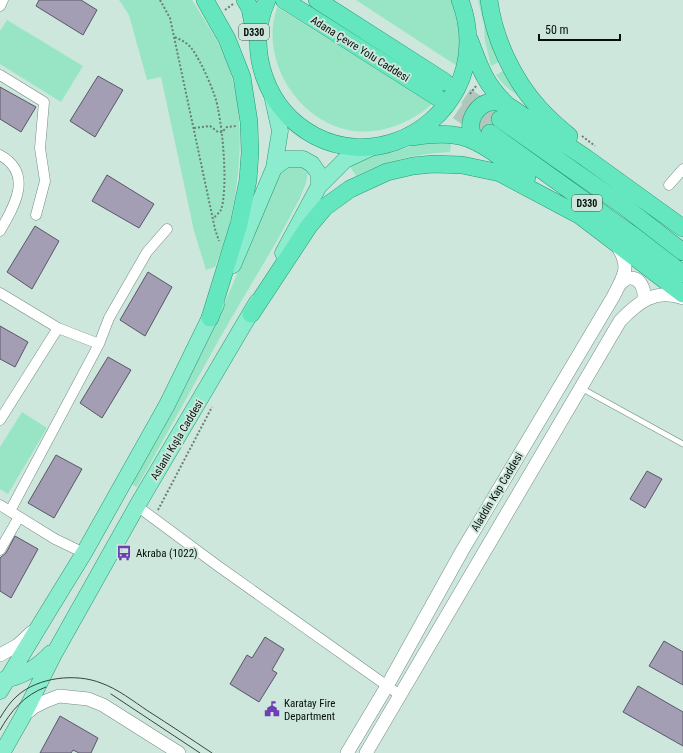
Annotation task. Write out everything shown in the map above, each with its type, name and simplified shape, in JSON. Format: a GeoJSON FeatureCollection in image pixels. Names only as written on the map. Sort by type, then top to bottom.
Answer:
{"type":"FeatureCollection","features":[{"type":"Feature","properties":{"kind":"highway"},"geometry":{"type":"LineString","coordinates":[[205,0],[227,39],[242,77],[243,127],[250,153],[239,224],[210,318]]}},
{"type":"Feature","properties":{"kind":"highway","name":"D330"},"geometry":{"type":"LineString","coordinates":[[245,0],[250,8],[260,65]]}},
{"type":"Feature","properties":{"kind":"highway"},"geometry":{"type":"LineString","coordinates":[[267,0],[260,18],[258,30],[258,53],[265,80],[272,95],[288,116],[298,125],[315,136],[353,147],[373,147],[425,135],[454,135],[468,138],[495,126]]}},
{"type":"Feature","properties":{"kind":"highway","name":"Adana Çevre Yolu Caddesi"},"geometry":{"type":"LineString","coordinates":[[284,0],[441,90],[317,0]]}},
{"type":"Feature","properties":{"kind":"highway"},"geometry":{"type":"LineString","coordinates":[[405,139],[432,122],[452,98],[460,83],[468,52],[468,37],[465,13],[460,0]]}},
{"type":"Feature","properties":{"kind":"highway"},"geometry":{"type":"LineString","coordinates":[[489,0],[493,22],[504,51],[518,79],[539,108],[570,137],[683,228]]}},
{"type":"Feature","properties":{"kind":"highway"},"geometry":{"type":"LineString","coordinates":[[468,37],[485,79],[499,97],[495,126]]}},
{"type":"Feature","properties":{"kind":"highway"},"geometry":{"type":"LineString","coordinates":[[495,126],[657,208]]}},
{"type":"Feature","properties":{"kind":"highway"},"geometry":{"type":"LineString","coordinates":[[495,126],[579,215]]}},
{"type":"Feature","properties":{"kind":"highway","name":"D330"},"geometry":{"type":"LineString","coordinates":[[495,126],[625,207],[683,252]]}},
{"type":"Feature","properties":{"kind":"highway","name":"D330"},"geometry":{"type":"LineString","coordinates":[[495,126],[683,274]]}},
{"type":"Feature","properties":{"kind":"highway"},"geometry":{"type":"LineString","coordinates":[[251,314],[309,226],[325,207],[350,189],[375,176],[413,166],[433,164],[462,165],[500,172],[579,215],[683,294]]}},
{"type":"Feature","properties":{"kind":"main road"},"geometry":{"type":"LineString","coordinates":[[2,684],[84,553],[167,405],[210,318],[274,168],[280,131],[272,95]]}},
{"type":"Feature","properties":{"kind":"main road","name":"Aslanlı Kışla Caddesi"},"geometry":{"type":"LineString","coordinates":[[2,753],[23,716],[64,636],[137,506],[251,314],[319,186],[345,160],[373,147]]}},
{"type":"Feature","properties":{"kind":"main road"},"geometry":{"type":"LineString","coordinates":[[274,168],[286,159],[302,159],[312,164],[319,174],[319,186]]}},
{"type":"Feature","properties":{"kind":"main road"},"geometry":{"type":"LineString","coordinates":[[2,684],[33,669],[44,661],[64,636]]}},
{"type":"Feature","properties":{"kind":"street"},"geometry":{"type":"LineString","coordinates":[[0,6],[3,0]]}},
{"type":"Feature","properties":{"kind":"street"},"geometry":{"type":"LineString","coordinates":[[0,75],[44,102],[40,148],[45,181],[36,215]]}},
{"type":"Feature","properties":{"kind":"street"},"geometry":{"type":"LineString","coordinates":[[0,155],[6,158],[15,169],[19,180],[16,202],[0,231]]}},
{"type":"Feature","properties":{"kind":"street"},"geometry":{"type":"LineString","coordinates":[[669,185],[683,170]]}},
{"type":"Feature","properties":{"kind":"street"},"geometry":{"type":"LineString","coordinates":[[10,511],[99,344],[109,318],[147,252],[167,229]]}},
{"type":"Feature","properties":{"kind":"street","name":"Aladdin Kap Caddesi"},"geometry":{"type":"LineString","coordinates":[[347,753],[387,686],[462,551],[619,285],[624,272],[623,259],[620,249],[604,233]]}},
{"type":"Feature","properties":{"kind":"street"},"geometry":{"type":"LineString","coordinates":[[619,285],[625,280],[631,278],[636,280],[640,283],[644,290],[645,296],[643,301]]}},
{"type":"Feature","properties":{"kind":"street"},"geometry":{"type":"LineString","coordinates":[[0,293],[58,328],[99,344]]}},
{"type":"Feature","properties":{"kind":"street"},"geometry":{"type":"LineString","coordinates":[[643,301],[657,296],[673,294],[683,298]]}},
{"type":"Feature","properties":{"kind":"street","name":"Aladdin Kap Caddesi"},"geometry":{"type":"LineString","coordinates":[[366,753],[582,388],[620,321],[643,301]]}},
{"type":"Feature","properties":{"kind":"street"},"geometry":{"type":"LineString","coordinates":[[0,420],[58,328]]}},
{"type":"Feature","properties":{"kind":"street"},"geometry":{"type":"LineString","coordinates":[[0,505],[55,539],[84,553]]}},
{"type":"Feature","properties":{"kind":"street"},"geometry":{"type":"LineString","coordinates":[[137,506],[218,566],[400,695]]}},
{"type":"Feature","properties":{"kind":"street"},"geometry":{"type":"LineString","coordinates":[[0,550],[19,516]]}},
{"type":"Feature","properties":{"kind":"street"},"geometry":{"type":"LineString","coordinates":[[0,655],[18,645],[46,615]]}},
{"type":"Feature","properties":{"kind":"street"},"geometry":{"type":"LineString","coordinates":[[23,716],[34,707],[59,696],[88,699],[103,704],[179,753]]}},
{"type":"Feature","properties":{"kind":"lane"},"geometry":{"type":"LineString","coordinates":[[582,388],[683,444]]}},
{"type":"Feature","properties":{"kind":"path"},"geometry":{"type":"LineString","coordinates":[[160,0],[170,18],[213,219],[220,244]]}},
{"type":"Feature","properties":{"kind":"path"},"geometry":{"type":"LineString","coordinates":[[174,37],[185,42],[192,49],[209,81],[218,108],[224,155],[224,192],[220,211],[213,219]]}},
{"type":"Feature","properties":{"kind":"path"},"geometry":{"type":"LineString","coordinates":[[194,128],[210,126],[218,132],[222,132]]}},
{"type":"Feature","properties":{"kind":"path"},"geometry":{"type":"LineString","coordinates":[[222,132],[227,127],[243,127]]}},
{"type":"Feature","properties":{"kind":"path"},"geometry":{"type":"LineString","coordinates":[[580,134],[598,148]]}},
{"type":"Feature","properties":{"kind":"path"},"geometry":{"type":"LineString","coordinates":[[153,518],[213,405]]}},
{"type":"Feature","properties":{"kind":"green space"},"geometry":{"type":"Polygon","coordinates":[[[119,0],[192,0],[215,38],[229,68],[239,114],[240,152],[233,208],[225,241],[215,267],[206,270],[194,231],[161,77],[147,80],[129,15],[119,0]]]}},
{"type":"Feature","properties":{"kind":"green space"},"geometry":{"type":"Polygon","coordinates":[[[356,0],[453,0],[458,13],[461,48],[457,66],[356,0]]]}},
{"type":"Feature","properties":{"kind":"green space"},"geometry":{"type":"Polygon","coordinates":[[[478,0],[486,0],[507,58],[491,66],[485,41],[484,25],[478,0]]]}},
{"type":"Feature","properties":{"kind":"green space"},"geometry":{"type":"Polygon","coordinates":[[[277,7],[432,104],[403,123],[382,130],[348,130],[331,125],[316,116],[302,105],[282,76],[276,59],[273,42],[273,20],[277,7]]]}},
{"type":"Feature","properties":{"kind":"green space"},"geometry":{"type":"Polygon","coordinates":[[[7,20],[83,66],[61,102],[0,64],[0,31],[7,20]]]}},
{"type":"Feature","properties":{"kind":"green space"},"geometry":{"type":"Polygon","coordinates":[[[510,67],[535,110],[504,85],[496,75],[510,67]]]}},
{"type":"Feature","properties":{"kind":"green space"},"geometry":{"type":"Polygon","coordinates":[[[452,136],[450,152],[413,156],[379,166],[356,176],[349,165],[369,156],[394,152],[419,142],[452,136]]]}},
{"type":"Feature","properties":{"kind":"green space"},"geometry":{"type":"Polygon","coordinates":[[[284,166],[304,166],[308,173],[300,198],[137,487],[131,484],[199,358],[223,307],[284,166]]]}},
{"type":"Feature","properties":{"kind":"green space"},"geometry":{"type":"Polygon","coordinates":[[[22,412],[47,428],[8,494],[0,489],[0,447],[22,412]]]}},
{"type":"Feature","properties":{"kind":"building"},"geometry":{"type":"Polygon","coordinates":[[[39,0],[81,0],[97,10],[83,35],[36,6],[39,0]]]}},
{"type":"Feature","properties":{"kind":"building"},"geometry":{"type":"Polygon","coordinates":[[[98,76],[123,90],[95,137],[70,121],[98,76]]]}},
{"type":"Feature","properties":{"kind":"building"},"geometry":{"type":"Polygon","coordinates":[[[0,87],[36,107],[21,132],[0,119],[0,87]]]}},
{"type":"Feature","properties":{"kind":"building"},"geometry":{"type":"Polygon","coordinates":[[[107,175],[154,204],[139,228],[92,201],[107,175]]]}},
{"type":"Feature","properties":{"kind":"building"},"geometry":{"type":"Polygon","coordinates":[[[35,226],[59,241],[32,289],[7,272],[35,226]]]}},
{"type":"Feature","properties":{"kind":"building"},"geometry":{"type":"Polygon","coordinates":[[[148,272],[172,287],[145,336],[120,320],[148,272]]]}},
{"type":"Feature","properties":{"kind":"building"},"geometry":{"type":"Polygon","coordinates":[[[0,326],[28,342],[15,367],[0,359],[0,326]]]}},
{"type":"Feature","properties":{"kind":"building"},"geometry":{"type":"Polygon","coordinates":[[[108,357],[131,370],[102,418],[80,403],[108,357]]]}},
{"type":"Feature","properties":{"kind":"building"},"geometry":{"type":"Polygon","coordinates":[[[56,455],[82,469],[54,518],[28,503],[56,455]]]}},
{"type":"Feature","properties":{"kind":"building"},"geometry":{"type":"Polygon","coordinates":[[[647,471],[662,479],[645,508],[630,499],[647,471]]]}},
{"type":"Feature","properties":{"kind":"building"},"geometry":{"type":"Polygon","coordinates":[[[15,536],[38,549],[11,598],[0,591],[0,558],[6,553],[15,536]]]}},
{"type":"Feature","properties":{"kind":"building"},"geometry":{"type":"Polygon","coordinates":[[[265,637],[284,649],[272,670],[277,673],[259,702],[230,684],[247,655],[252,658],[265,637]]]}},
{"type":"Feature","properties":{"kind":"building"},"geometry":{"type":"Polygon","coordinates":[[[664,641],[683,652],[683,685],[649,666],[664,641]]]}},
{"type":"Feature","properties":{"kind":"building"},"geometry":{"type":"Polygon","coordinates":[[[638,686],[683,712],[683,746],[623,712],[638,686]]]}},
{"type":"Feature","properties":{"kind":"building"},"geometry":{"type":"Polygon","coordinates":[[[60,716],[98,738],[91,753],[79,753],[73,750],[71,753],[40,753],[60,716]]]}},
{"type":"Feature","properties":{"kind":"tunnel"},"geometry":{"type":"LineString","coordinates":[[445,82],[500,119]]}},
{"type":"Feature","properties":{"kind":"tunnel"},"geometry":{"type":"LineString","coordinates":[[437,97],[490,133]]}},
{"type":"Feature","properties":{"kind":"tram line"},"geometry":{"type":"LineString","coordinates":[[0,718],[14,698],[35,685],[58,679],[80,678],[101,683],[119,692],[212,753]]}},
{"type":"Feature","properties":{"kind":"tram line"},"geometry":{"type":"LineString","coordinates":[[0,730],[19,704],[31,694],[46,687]]}},
{"type":"Feature","properties":{"kind":"tram line"},"geometry":{"type":"LineString","coordinates":[[111,694],[200,753]]}},
{"type":"Feature","properties":{"kind":"place","name":"Akraba (1022)"},"geometry":{"type":"Point","coordinates":[124,553]}},
{"type":"Feature","properties":{"kind":"place","name":"Karatay Fire Department"},"geometry":{"type":"Point","coordinates":[272,709]}}]}
